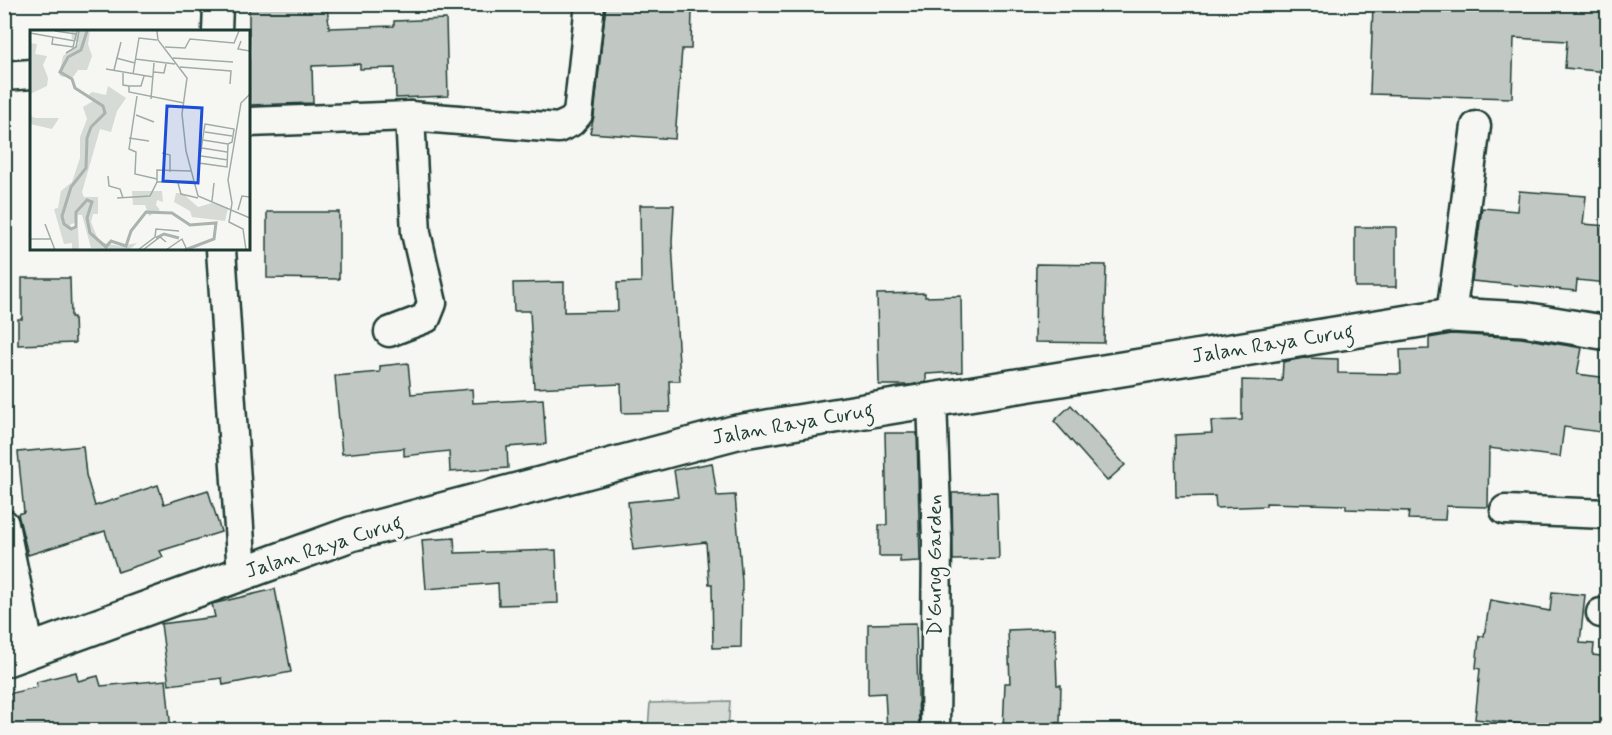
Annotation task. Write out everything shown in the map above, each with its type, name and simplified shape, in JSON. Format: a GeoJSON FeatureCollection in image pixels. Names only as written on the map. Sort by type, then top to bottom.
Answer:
{"type":"FeatureCollection","features":[{"type":"Feature","properties":{"kind":"main road","name":"Jalan Raya Curug"},"geometry":{"type":"LineString","coordinates":[[17,656],[351,534],[726,435],[1450,315],[1523,319],[1608,333]]}},
{"type":"Feature","properties":{"kind":"street"},"geometry":{"type":"LineString","coordinates":[[217,30],[218,4]]}},
{"type":"Feature","properties":{"kind":"street"},"geometry":{"type":"LineString","coordinates":[[250,122],[410,116],[558,128],[571,122],[578,114],[590,4]]}},
{"type":"Feature","properties":{"kind":"street"},"geometry":{"type":"LineString","coordinates":[[4,76],[30,74]]}},
{"type":"Feature","properties":{"kind":"street"},"geometry":{"type":"LineString","coordinates":[[389,332],[426,318],[432,303],[416,233],[410,116]]}},
{"type":"Feature","properties":{"kind":"street"},"geometry":{"type":"LineString","coordinates":[[1450,315],[1476,126]]}},
{"type":"Feature","properties":{"kind":"street"},"geometry":{"type":"LineString","coordinates":[[221,250],[242,574]]}},
{"type":"Feature","properties":{"kind":"street","name":"D'Gurug Garden"},"geometry":{"type":"LineString","coordinates":[[932,400],[937,540],[935,730]]}},
{"type":"Feature","properties":{"kind":"street"},"geometry":{"type":"LineString","coordinates":[[1505,510],[1608,514]]}},
{"type":"Feature","properties":{"kind":"street"},"geometry":{"type":"LineString","coordinates":[[4,524],[17,656]]}},
{"type":"Feature","properties":{"kind":"shaded area"},"geometry":{"type":"Polygon","coordinates":[[[730,701],[728,730],[621,730],[648,729],[650,703],[730,701]]]}},
{"type":"Feature","properties":{"kind":"building"},"geometry":{"type":"Polygon","coordinates":[[[249,4],[327,4],[329,28],[394,26],[394,21],[446,19],[448,96],[396,98],[395,68],[360,69],[360,64],[312,66],[313,103],[250,105],[249,4]]]}},
{"type":"Feature","properties":{"kind":"building"},"geometry":{"type":"Polygon","coordinates":[[[606,4],[640,4],[640,9],[692,10],[691,49],[682,49],[675,139],[590,133],[594,116],[606,4]]]}},
{"type":"Feature","properties":{"kind":"building"},"geometry":{"type":"Polygon","coordinates":[[[1373,4],[1608,4],[1608,72],[1565,68],[1567,41],[1514,38],[1512,98],[1370,94],[1373,4]]]}},
{"type":"Feature","properties":{"kind":"building"},"geometry":{"type":"Polygon","coordinates":[[[1519,191],[1586,196],[1583,224],[1608,226],[1608,283],[1577,280],[1576,291],[1472,281],[1482,208],[1517,211],[1519,191]]]}},
{"type":"Feature","properties":{"kind":"building"},"geometry":{"type":"Polygon","coordinates":[[[640,205],[674,205],[672,242],[680,381],[669,381],[670,412],[622,413],[621,384],[534,388],[530,311],[514,311],[513,283],[564,282],[564,312],[618,311],[617,283],[641,282],[640,205]]]}},
{"type":"Feature","properties":{"kind":"building"},"geometry":{"type":"Polygon","coordinates":[[[267,212],[339,212],[339,279],[267,278],[267,212]]]}},
{"type":"Feature","properties":{"kind":"building"},"geometry":{"type":"Polygon","coordinates":[[[1355,227],[1396,227],[1396,287],[1355,287],[1355,227]]]}},
{"type":"Feature","properties":{"kind":"building"},"geometry":{"type":"Polygon","coordinates":[[[1036,264],[1106,265],[1104,343],[1035,342],[1036,264]]]}},
{"type":"Feature","properties":{"kind":"building"},"geometry":{"type":"Polygon","coordinates":[[[22,278],[70,278],[71,317],[74,317],[75,343],[18,345],[18,319],[22,319],[22,278]]]}},
{"type":"Feature","properties":{"kind":"building"},"geometry":{"type":"Polygon","coordinates":[[[925,293],[925,297],[961,296],[962,372],[926,374],[926,382],[910,385],[879,385],[877,294],[925,293]]]}},
{"type":"Feature","properties":{"kind":"building"},"geometry":{"type":"Polygon","coordinates":[[[1452,334],[1521,338],[1582,348],[1577,374],[1608,378],[1608,433],[1564,427],[1560,457],[1489,448],[1488,507],[1446,506],[1445,520],[1408,519],[1409,511],[1346,509],[1346,505],[1266,503],[1266,506],[1216,508],[1215,496],[1176,497],[1175,435],[1212,433],[1211,421],[1242,420],[1242,380],[1282,381],[1283,362],[1304,358],[1338,359],[1338,373],[1401,374],[1400,350],[1429,349],[1429,338],[1452,334]]]}},
{"type":"Feature","properties":{"kind":"building"},"geometry":{"type":"Polygon","coordinates":[[[408,363],[411,394],[472,389],[473,403],[543,399],[546,444],[507,447],[508,468],[450,472],[449,451],[404,456],[404,448],[342,454],[335,376],[380,372],[380,366],[408,363]]]}},
{"type":"Feature","properties":{"kind":"building"},"geometry":{"type":"Polygon","coordinates":[[[1071,405],[1125,465],[1107,481],[1054,421],[1071,405]]]}},
{"type":"Feature","properties":{"kind":"building"},"geometry":{"type":"Polygon","coordinates":[[[885,433],[917,433],[920,561],[900,562],[900,556],[879,556],[879,525],[887,525],[885,433]]]}},
{"type":"Feature","properties":{"kind":"building"},"geometry":{"type":"Polygon","coordinates":[[[83,446],[86,475],[95,506],[158,485],[164,504],[208,490],[221,532],[160,551],[163,557],[118,572],[105,531],[28,555],[18,514],[24,512],[18,452],[83,446]]]}},
{"type":"Feature","properties":{"kind":"building"},"geometry":{"type":"Polygon","coordinates":[[[712,463],[717,496],[735,495],[742,582],[741,647],[713,648],[712,584],[709,584],[706,542],[633,550],[628,502],[678,497],[674,470],[712,463]]]}},
{"type":"Feature","properties":{"kind":"building"},"geometry":{"type":"Polygon","coordinates":[[[997,492],[999,559],[953,560],[952,493],[997,492]]]}},
{"type":"Feature","properties":{"kind":"building"},"geometry":{"type":"Polygon","coordinates":[[[454,538],[455,553],[556,550],[558,603],[499,605],[498,583],[426,589],[422,540],[454,538]]]}},
{"type":"Feature","properties":{"kind":"building"},"geometry":{"type":"Polygon","coordinates":[[[275,589],[291,672],[223,685],[222,678],[169,685],[161,624],[215,617],[212,604],[275,589]]]}},
{"type":"Feature","properties":{"kind":"building"},"geometry":{"type":"Polygon","coordinates":[[[1552,592],[1585,595],[1580,643],[1594,644],[1593,655],[1608,657],[1608,730],[1540,730],[1541,726],[1475,719],[1480,669],[1476,668],[1479,636],[1484,636],[1490,600],[1550,611],[1552,592]]]}},
{"type":"Feature","properties":{"kind":"building"},"geometry":{"type":"Polygon","coordinates":[[[916,623],[919,729],[887,730],[885,693],[868,694],[868,624],[916,623]]]}},
{"type":"Feature","properties":{"kind":"building"},"geometry":{"type":"Polygon","coordinates":[[[1055,628],[1057,685],[1061,685],[1060,723],[1054,722],[1054,730],[1003,730],[1005,683],[1010,683],[1008,630],[1055,628]]]}},
{"type":"Feature","properties":{"kind":"building"},"geometry":{"type":"Polygon","coordinates":[[[76,672],[78,681],[98,676],[101,686],[166,680],[171,730],[4,730],[4,695],[37,687],[36,682],[76,672]]]}}]}
